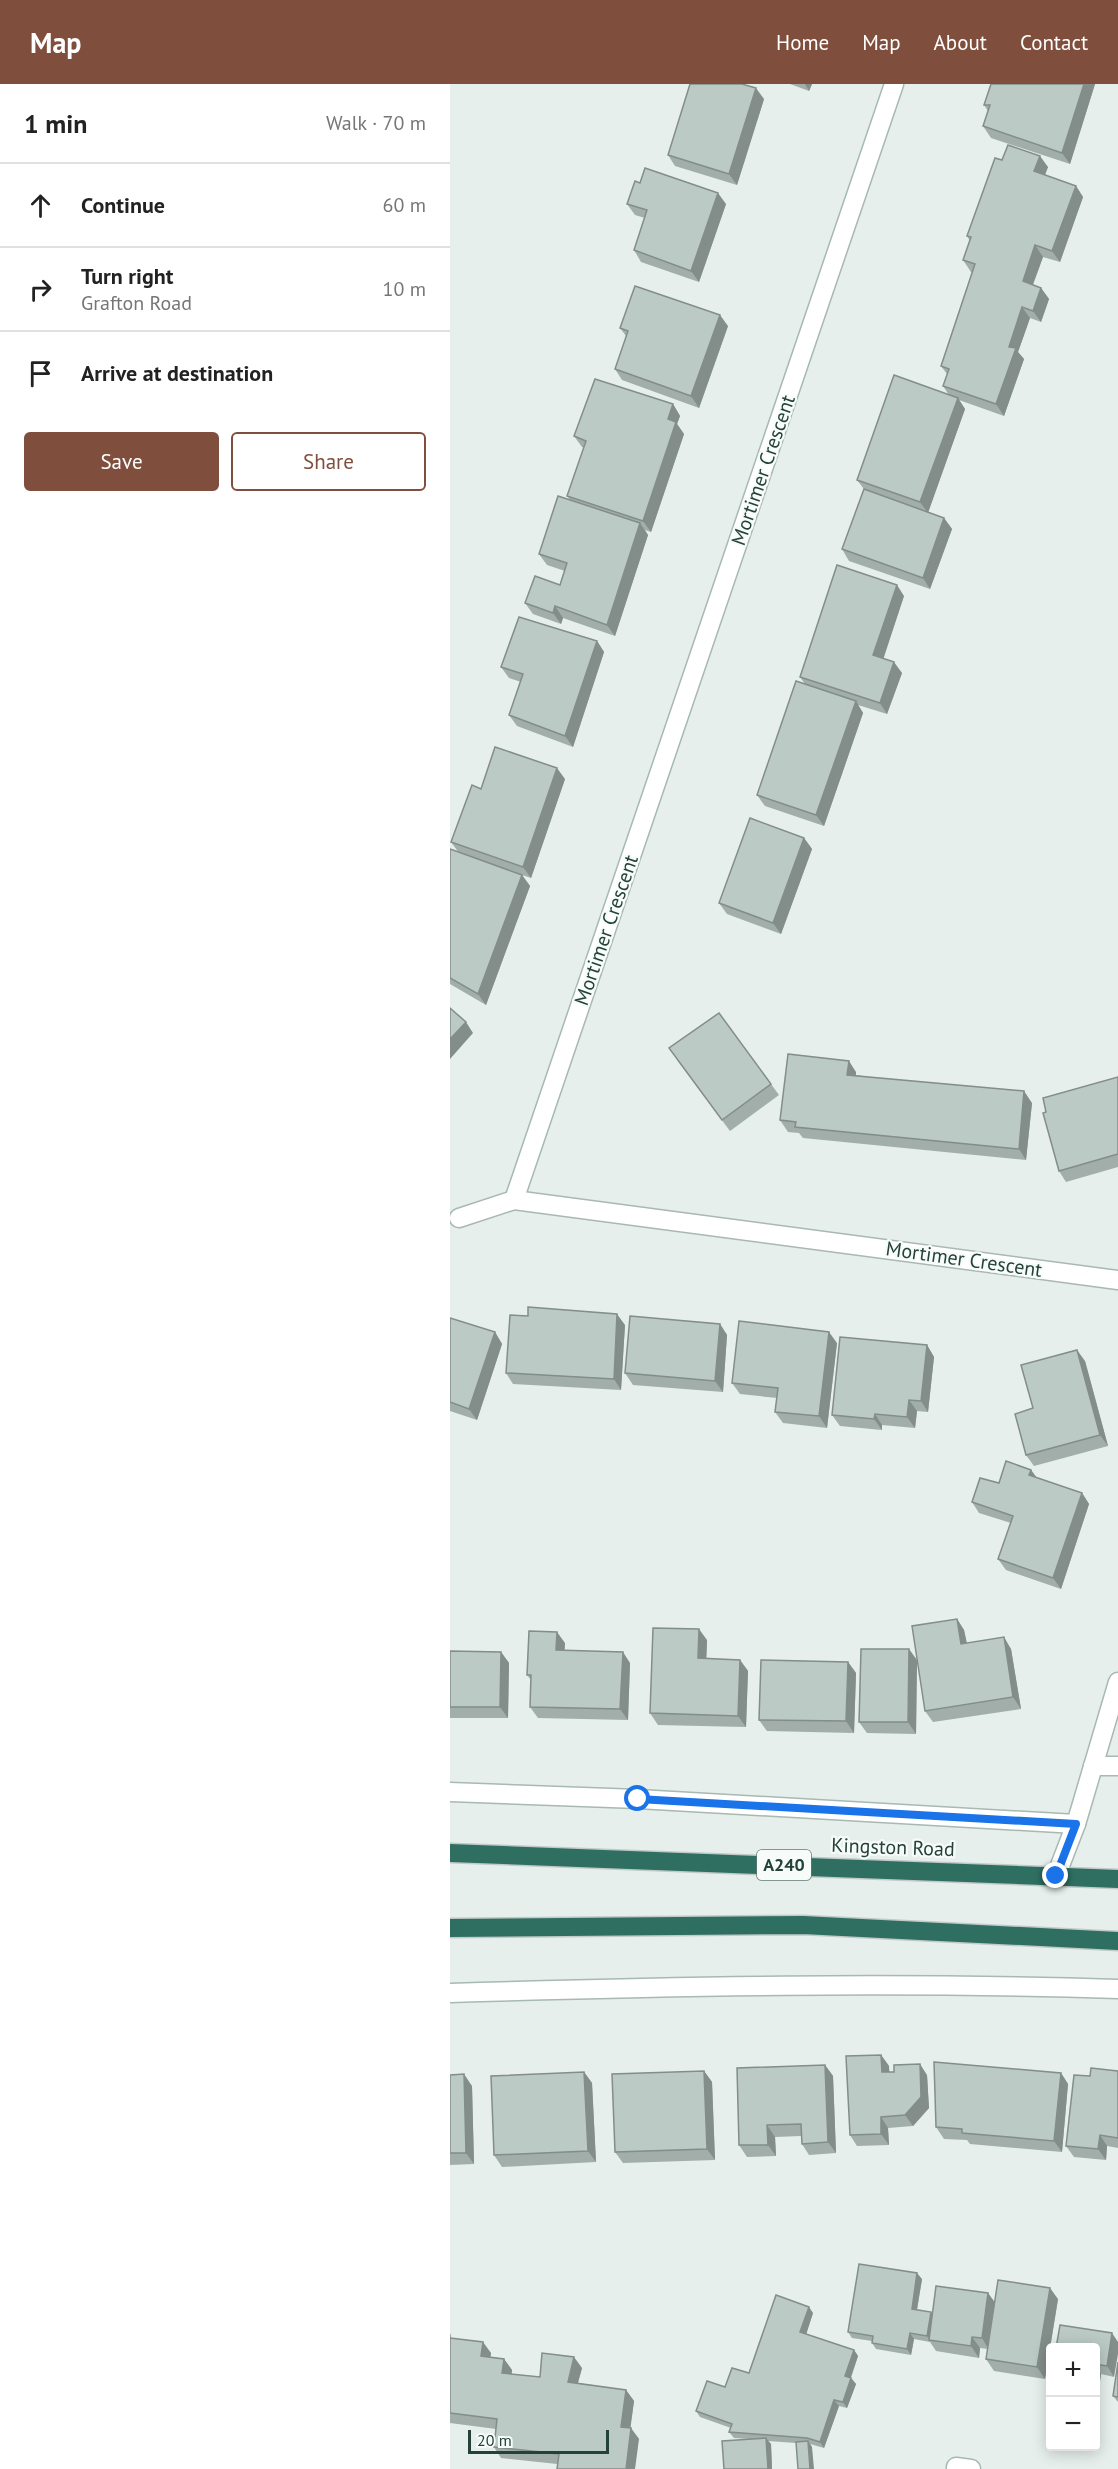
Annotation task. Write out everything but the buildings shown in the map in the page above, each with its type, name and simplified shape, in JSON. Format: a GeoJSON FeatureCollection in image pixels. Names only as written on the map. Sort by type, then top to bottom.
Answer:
{"type":"FeatureCollection","features":[{"type":"Feature","properties":{"kind":"highway","name":"Kingston Road"},"geometry":{"type":"LineString","coordinates":[[450,1853],[1118,1879]]}},
{"type":"Feature","properties":{"kind":"highway"},"geometry":{"type":"LineString","coordinates":[[450,1928],[802,1925],[1118,1941]]}},
{"type":"Feature","properties":{"kind":"street","name":"Mortimer Crescent"},"geometry":{"type":"LineString","coordinates":[[894,84],[514,1200],[1118,1280]]}},
{"type":"Feature","properties":{"kind":"street"},"geometry":{"type":"LineString","coordinates":[[459,1218],[514,1200]]}},
{"type":"Feature","properties":{"kind":"street"},"geometry":{"type":"LineString","coordinates":[[1056,1876],[1076,1824],[1118,1682]]}},
{"type":"Feature","properties":{"kind":"street"},"geometry":{"type":"LineString","coordinates":[[1093,1766],[1118,1766]]}},
{"type":"Feature","properties":{"kind":"street"},"geometry":{"type":"LineString","coordinates":[[450,1792],[638,1799],[1076,1824]]}},
{"type":"Feature","properties":{"kind":"street"},"geometry":{"type":"LineString","coordinates":[[450,1993],[707,1985],[961,1984],[1118,1989]]}},
{"type":"Feature","properties":{"kind":"route"},"geometry":{"type":"LineString","coordinates":[[638,1799],[1076,1824],[1056,1876]]}}]}
